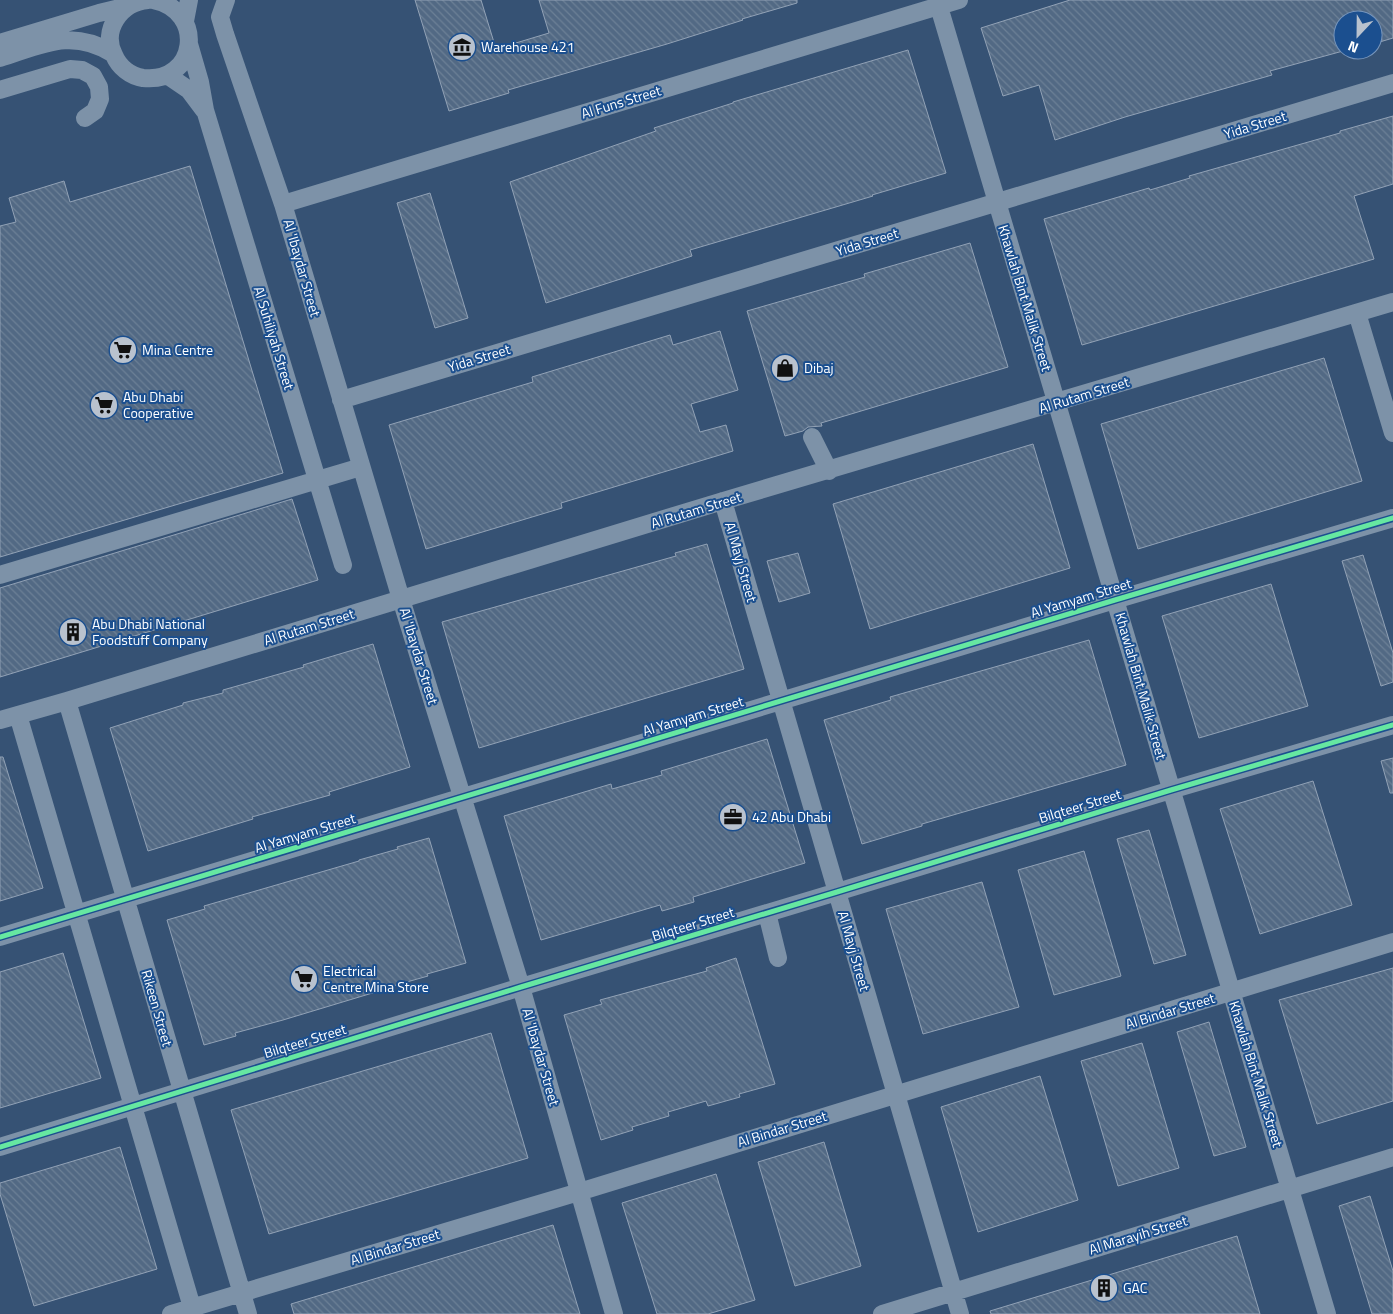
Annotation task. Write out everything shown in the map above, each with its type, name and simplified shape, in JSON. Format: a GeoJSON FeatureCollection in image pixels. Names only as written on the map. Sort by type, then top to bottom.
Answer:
{"type":"FeatureCollection","features":[{"type":"Feature","properties":{"kind":"street"},"geometry":{"type":"LineString","coordinates":[[0,42],[128,6],[139,1],[160,0],[172,6],[184,21],[189,36],[186,55],[180,64],[167,75],[152,79],[139,77],[127,72],[112,53],[110,43],[112,27],[120,13],[128,6]]}},
{"type":"Feature","properties":{"kind":"street"},"geometry":{"type":"LineString","coordinates":[[184,21],[189,0]]}},
{"type":"Feature","properties":{"kind":"street","name":"Al 'Ibaydar Street"},"geometry":{"type":"LineString","coordinates":[[226,0],[220,17],[283,204],[401,599],[521,987],[614,1314]]}},
{"type":"Feature","properties":{"kind":"street","name":"Al Funs Street"},"geometry":{"type":"LineString","coordinates":[[283,204],[938,3],[959,0]]}},
{"type":"Feature","properties":{"kind":"street","name":"Khawlah Bint Malik Street"},"geometry":{"type":"LineString","coordinates":[[938,3],[1327,1314]]}},
{"type":"Feature","properties":{"kind":"street"},"geometry":{"type":"LineString","coordinates":[[0,58],[54,41],[70,39],[99,45],[112,53]]}},
{"type":"Feature","properties":{"kind":"street","name":"Al Suhiliyah Street"},"geometry":{"type":"LineString","coordinates":[[189,44],[202,91],[205,110],[343,565]]}},
{"type":"Feature","properties":{"kind":"street"},"geometry":{"type":"LineString","coordinates":[[0,90],[70,69],[82,70],[93,76],[99,87],[100,99],[95,111],[85,118]]}},
{"type":"Feature","properties":{"kind":"street","name":"Al Suhiliyah Street"},"geometry":{"type":"LineString","coordinates":[[167,75],[189,90],[205,110]]}},
{"type":"Feature","properties":{"kind":"street","name":"Yida Street"},"geometry":{"type":"LineString","coordinates":[[341,400],[1393,83]]}},
{"type":"Feature","properties":{"kind":"street","name":"Al Rutam Street"},"geometry":{"type":"LineString","coordinates":[[0,720],[1393,302]]}},
{"type":"Feature","properties":{"kind":"street"},"geometry":{"type":"LineString","coordinates":[[1357,313],[1393,433]]}},
{"type":"Feature","properties":{"kind":"street"},"geometry":{"type":"LineString","coordinates":[[812,437],[829,471]]}},
{"type":"Feature","properties":{"kind":"street"},"geometry":{"type":"LineString","coordinates":[[0,575],[361,467]]}},
{"type":"Feature","properties":{"kind":"street","name":"Al Mayj Street"},"geometry":{"type":"LineString","coordinates":[[723,502],[960,1314]]}},
{"type":"Feature","properties":{"kind":"street","name":"Al Yamyam Street"},"geometry":{"type":"LineString","coordinates":[[0,937],[1115,600],[1393,518]]}},
{"type":"Feature","properties":{"kind":"street","name":"Rikeen Street"},"geometry":{"type":"LineString","coordinates":[[67,701],[248,1314]]}},
{"type":"Feature","properties":{"kind":"street"},"geometry":{"type":"LineString","coordinates":[[18,715],[193,1311]]}},
{"type":"Feature","properties":{"kind":"street","name":"Bilqteer Street"},"geometry":{"type":"LineString","coordinates":[[0,1147],[1171,790],[1393,725]]}},
{"type":"Feature","properties":{"kind":"street"},"geometry":{"type":"LineString","coordinates":[[767,913],[778,958]]}},
{"type":"Feature","properties":{"kind":"street","name":"Al Bindar Street"},"geometry":{"type":"LineString","coordinates":[[171,1314],[193,1311],[241,1292],[579,1192],[1393,942]]}},
{"type":"Feature","properties":{"kind":"street","name":"Al Marayih Street"},"geometry":{"type":"LineString","coordinates":[[882,1314],[1393,1157]]}},
{"type":"Feature","properties":{"kind":"building"},"geometry":{"type":"Polygon","coordinates":[[[415,0],[481,0],[496,49],[549,33],[539,0],[797,0],[797,3],[667,44],[508,90],[509,93],[449,111],[415,0]]]}},
{"type":"Feature","properties":{"kind":"building"},"geometry":{"type":"Polygon","coordinates":[[[1070,0],[1393,0],[1393,38],[1383,41],[1383,10],[1333,10],[1333,54],[1270,71],[1272,75],[1125,117],[1055,140],[1039,85],[1003,96],[981,28],[1070,0]]]}},
{"type":"Feature","properties":{"kind":"building"},"geometry":{"type":"Polygon","coordinates":[[[908,50],[946,173],[690,250],[692,256],[546,303],[510,182],[656,131],[654,128],[733,102],[908,50]]]}},
{"type":"Feature","properties":{"kind":"building"},"geometry":{"type":"Polygon","coordinates":[[[1393,116],[1393,184],[1354,196],[1374,259],[1082,345],[1044,219],[1149,188],[1150,190],[1190,178],[1189,176],[1393,116]]]}},
{"type":"Feature","properties":{"kind":"building","name":"Mina Centre"},"geometry":{"type":"Polygon","coordinates":[[[190,166],[283,473],[0,557],[0,226],[16,222],[9,198],[64,181],[70,202],[190,166]]]}},
{"type":"Feature","properties":{"kind":"building"},"geometry":{"type":"Polygon","coordinates":[[[430,193],[468,318],[435,328],[397,203],[430,193]]]}},
{"type":"Feature","properties":{"kind":"building"},"geometry":{"type":"Polygon","coordinates":[[[970,243],[1008,367],[821,423],[822,426],[808,427],[803,431],[785,436],[747,311],[865,277],[864,274],[970,243]]]}},
{"type":"Feature","properties":{"kind":"building"},"geometry":{"type":"Polygon","coordinates":[[[720,331],[738,390],[691,404],[700,432],[726,425],[733,451],[561,503],[562,508],[426,549],[389,425],[533,382],[532,377],[670,335],[673,345],[720,331]]]}},
{"type":"Feature","properties":{"kind":"building"},"geometry":{"type":"Polygon","coordinates":[[[1324,358],[1362,481],[1138,549],[1101,424],[1324,358]]]}},
{"type":"Feature","properties":{"kind":"building"},"geometry":{"type":"Polygon","coordinates":[[[1033,444],[1070,568],[870,629],[833,504],[1033,444]]]}},
{"type":"Feature","properties":{"kind":"building","name":"Abu Dhabi National Foodstuff Company"},"geometry":{"type":"Polygon","coordinates":[[[292,499],[318,580],[0,677],[0,588],[292,499]]]}},
{"type":"Feature","properties":{"kind":"building"},"geometry":{"type":"Polygon","coordinates":[[[707,544],[744,669],[479,748],[442,622],[676,556],[675,553],[707,544]]]}},
{"type":"Feature","properties":{"kind":"building"},"geometry":{"type":"Polygon","coordinates":[[[798,553],[810,593],[779,602],[767,561],[798,553]]]}},
{"type":"Feature","properties":{"kind":"building"},"geometry":{"type":"Polygon","coordinates":[[[1363,555],[1393,653],[1393,682],[1381,686],[1342,561],[1363,555]]]}},
{"type":"Feature","properties":{"kind":"building"},"geometry":{"type":"Polygon","coordinates":[[[1271,584],[1308,706],[1199,738],[1162,616],[1271,584]]]}},
{"type":"Feature","properties":{"kind":"building"},"geometry":{"type":"Polygon","coordinates":[[[1089,640],[1126,765],[922,824],[922,826],[862,844],[824,720],[891,700],[890,697],[1089,640]]]}},
{"type":"Feature","properties":{"kind":"building"},"geometry":{"type":"Polygon","coordinates":[[[373,644],[410,767],[329,792],[330,795],[252,817],[253,819],[148,851],[110,728],[183,705],[183,703],[223,693],[223,690],[304,667],[303,665],[373,644]]]}},
{"type":"Feature","properties":{"kind":"building"},"geometry":{"type":"Polygon","coordinates":[[[767,739],[805,863],[693,897],[694,902],[662,911],[660,905],[541,940],[504,816],[611,784],[612,789],[662,775],[661,771],[767,739]]]}},
{"type":"Feature","properties":{"kind":"building"},"geometry":{"type":"Polygon","coordinates":[[[0,757],[3,757],[43,888],[0,901],[0,757]]]}},
{"type":"Feature","properties":{"kind":"building"},"geometry":{"type":"Polygon","coordinates":[[[1393,758],[1393,793],[1390,793],[1381,761],[1393,758]]]}},
{"type":"Feature","properties":{"kind":"building"},"geometry":{"type":"Polygon","coordinates":[[[1313,781],[1352,905],[1260,934],[1220,809],[1313,781]]]}},
{"type":"Feature","properties":{"kind":"building"},"geometry":{"type":"Polygon","coordinates":[[[1149,830],[1186,955],[1154,964],[1117,839],[1149,830]]]}},
{"type":"Feature","properties":{"kind":"building"},"geometry":{"type":"Polygon","coordinates":[[[429,838],[466,963],[427,974],[428,976],[389,988],[235,1033],[236,1036],[204,1045],[167,920],[205,909],[204,906],[359,861],[429,838]]]}},
{"type":"Feature","properties":{"kind":"building"},"geometry":{"type":"Polygon","coordinates":[[[1084,851],[1121,976],[1054,995],[1018,870],[1084,851]]]}},
{"type":"Feature","properties":{"kind":"building"},"geometry":{"type":"Polygon","coordinates":[[[982,882],[1019,1007],[923,1034],[886,909],[982,882]]]}},
{"type":"Feature","properties":{"kind":"building"},"geometry":{"type":"Polygon","coordinates":[[[63,953],[101,1078],[0,1108],[0,972],[63,953]]]}},
{"type":"Feature","properties":{"kind":"building"},"geometry":{"type":"Polygon","coordinates":[[[736,958],[775,1084],[739,1094],[740,1097],[708,1106],[706,1101],[668,1112],[669,1116],[632,1127],[633,1130],[601,1140],[564,1015],[602,1004],[600,1000],[707,971],[706,968],[736,958]]]}},
{"type":"Feature","properties":{"kind":"building"},"geometry":{"type":"Polygon","coordinates":[[[1393,968],[1393,1101],[1317,1124],[1279,1000],[1393,968]]]}},
{"type":"Feature","properties":{"kind":"building"},"geometry":{"type":"Polygon","coordinates":[[[1209,1022],[1246,1147],[1214,1156],[1177,1032],[1209,1022]]]}},
{"type":"Feature","properties":{"kind":"building"},"geometry":{"type":"Polygon","coordinates":[[[491,1033],[528,1158],[269,1234],[231,1110],[491,1033]]]}},
{"type":"Feature","properties":{"kind":"building"},"geometry":{"type":"Polygon","coordinates":[[[1142,1043],[1179,1168],[1118,1186],[1081,1061],[1142,1043]]]}},
{"type":"Feature","properties":{"kind":"building"},"geometry":{"type":"Polygon","coordinates":[[[1040,1076],[1078,1200],[978,1232],[941,1107],[1040,1076]]]}},
{"type":"Feature","properties":{"kind":"building"},"geometry":{"type":"Polygon","coordinates":[[[824,1142],[861,1266],[795,1286],[758,1162],[824,1142]]]}},
{"type":"Feature","properties":{"kind":"building"},"geometry":{"type":"Polygon","coordinates":[[[120,1147],[157,1269],[34,1306],[0,1194],[0,1183],[120,1147]]]}},
{"type":"Feature","properties":{"kind":"building"},"geometry":{"type":"Polygon","coordinates":[[[716,1174],[755,1300],[708,1314],[657,1314],[622,1203],[716,1174]]]}},
{"type":"Feature","properties":{"kind":"building"},"geometry":{"type":"Polygon","coordinates":[[[1370,1196],[1393,1271],[1393,1314],[1372,1314],[1339,1206],[1370,1196]]]}},
{"type":"Feature","properties":{"kind":"building"},"geometry":{"type":"Polygon","coordinates":[[[553,1225],[580,1314],[294,1314],[291,1304],[553,1225]]]}},
{"type":"Feature","properties":{"kind":"building"},"geometry":{"type":"Polygon","coordinates":[[[1237,1236],[1260,1314],[991,1314],[990,1311],[1237,1236]]]}},
{"type":"Feature","properties":{"kind":"cycle path"},"geometry":{"type":"LineString","coordinates":[[0,937],[1115,600],[1393,518]]}},
{"type":"Feature","properties":{"kind":"cycle path"},"geometry":{"type":"LineString","coordinates":[[0,1147],[1171,790],[1393,725]]}},
{"type":"Feature","properties":{"kind":"place","name":"Warehouse 421"},"geometry":{"type":"Point","coordinates":[462,47]}},
{"type":"Feature","properties":{"kind":"place","name":"Mina Centre"},"geometry":{"type":"Point","coordinates":[123,350]}},
{"type":"Feature","properties":{"kind":"place","name":"Dibaj"},"geometry":{"type":"Point","coordinates":[785,368]}},
{"type":"Feature","properties":{"kind":"place","name":"Abu Dhabi Cooperative"},"geometry":{"type":"Point","coordinates":[104,405]}},
{"type":"Feature","properties":{"kind":"place","name":"Abu Dhabi National Foodstuff Company"},"geometry":{"type":"Point","coordinates":[73,632]}},
{"type":"Feature","properties":{"kind":"place","name":"42 Abu Dhabi"},"geometry":{"type":"Point","coordinates":[733,817]}},
{"type":"Feature","properties":{"kind":"place","name":"Electrical Centre Mina Store"},"geometry":{"type":"Point","coordinates":[304,979]}},
{"type":"Feature","properties":{"kind":"place","name":"GAC"},"geometry":{"type":"Point","coordinates":[1104,1288]}}]}
